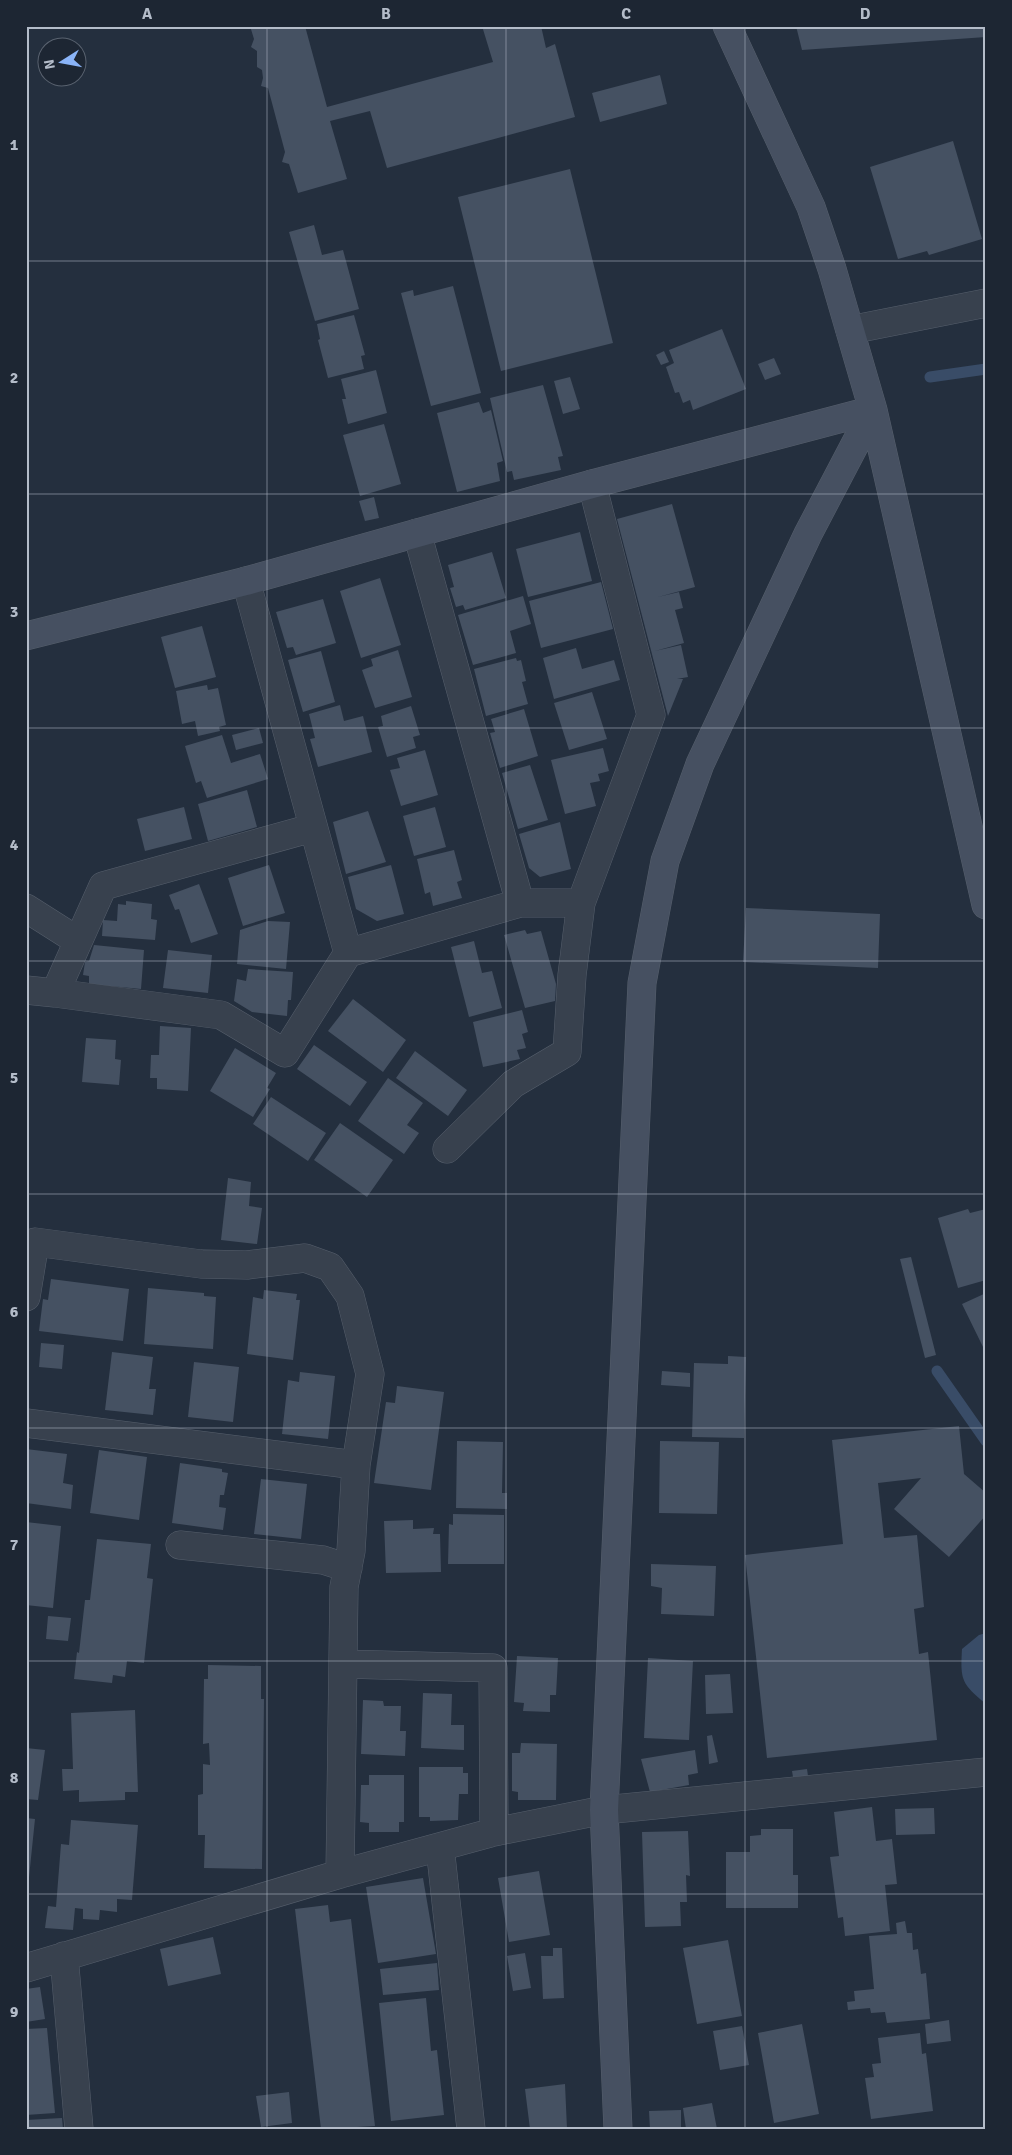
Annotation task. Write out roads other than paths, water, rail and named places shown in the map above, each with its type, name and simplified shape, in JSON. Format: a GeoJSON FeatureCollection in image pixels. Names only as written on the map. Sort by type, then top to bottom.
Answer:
{"type":"FeatureCollection","features":[{"type":"Feature","properties":{"kind":"street"},"geometry":{"type":"LineString","coordinates":[[727,26],[811,207],[850,330],[873,410],[986,905]]}},
{"type":"Feature","properties":{"kind":"street"},"geometry":{"type":"LineString","coordinates":[[850,330],[986,302]]}},
{"type":"Feature","properties":{"kind":"street"},"geometry":{"type":"LineString","coordinates":[[26,636],[246,581],[592,484],[873,410]]}},
{"type":"Feature","properties":{"kind":"street"},"geometry":{"type":"LineString","coordinates":[[618,2129],[604,1810],[642,983],[663,871],[700,764],[808,534],[873,410]]}},
{"type":"Feature","properties":{"kind":"street"},"geometry":{"type":"LineString","coordinates":[[448,1149],[513,1084],[567,1052],[572,975],[581,902],[651,714],[592,484]]}},
{"type":"Feature","properties":{"kind":"street"},"geometry":{"type":"LineString","coordinates":[[417,533],[520,903]]}},
{"type":"Feature","properties":{"kind":"street"},"geometry":{"type":"LineString","coordinates":[[246,581],[312,828],[348,953]]}},
{"type":"Feature","properties":{"kind":"street"},"geometry":{"type":"LineString","coordinates":[[55,993],[103,886],[312,828]]}},
{"type":"Feature","properties":{"kind":"street"},"geometry":{"type":"LineString","coordinates":[[26,990],[221,1015],[285,1053],[348,953],[520,903],[581,902]]}},
{"type":"Feature","properties":{"kind":"street"},"geometry":{"type":"LineString","coordinates":[[26,908],[78,941]]}},
{"type":"Feature","properties":{"kind":"street"},"geometry":{"type":"LineString","coordinates":[[26,1297],[35,1242],[201,1264],[248,1265],[304,1258],[330,1266],[350,1296],[370,1374],[356,1464],[352,1551],[344,1587],[340,1874]]}},
{"type":"Feature","properties":{"kind":"street"},"geometry":{"type":"LineString","coordinates":[[26,1424],[356,1464]]}},
{"type":"Feature","properties":{"kind":"street"},"geometry":{"type":"LineString","coordinates":[[180,1545],[323,1560],[348,1568]]}},
{"type":"Feature","properties":{"kind":"street"},"geometry":{"type":"LineString","coordinates":[[344,1664],[493,1668],[494,1832]]}},
{"type":"Feature","properties":{"kind":"street"},"geometry":{"type":"LineString","coordinates":[[26,1968],[340,1874],[494,1832],[604,1810],[986,1772]]}},
{"type":"Feature","properties":{"kind":"street"},"geometry":{"type":"LineString","coordinates":[[440,1847],[471,2129]]}},
{"type":"Feature","properties":{"kind":"street"},"geometry":{"type":"LineString","coordinates":[[64,1956],[79,2129]]}},
{"type":"Feature","properties":{"kind":"water"},"geometry":{"type":"Polygon","coordinates":[[[986,1633],[986,1704],[964,1681],[961,1660],[962,1649],[979,1635],[986,1633]]]}},
{"type":"Feature","properties":{"kind":"waterway"},"geometry":{"type":"LineString","coordinates":[[930,377],[986,369]]}},
{"type":"Feature","properties":{"kind":"waterway"},"geometry":{"type":"LineString","coordinates":[[937,1371],[986,1441]]}}]}
